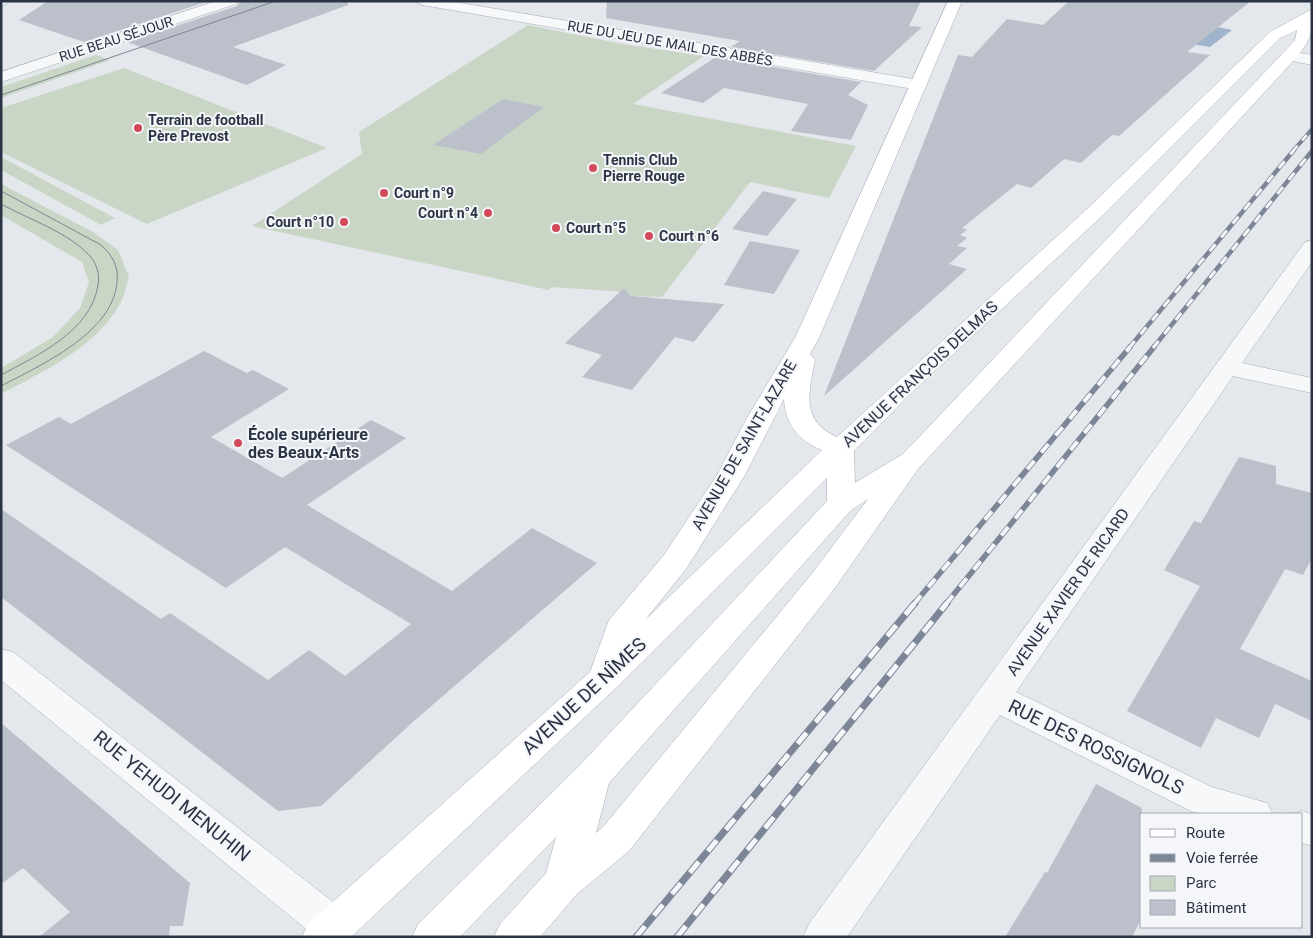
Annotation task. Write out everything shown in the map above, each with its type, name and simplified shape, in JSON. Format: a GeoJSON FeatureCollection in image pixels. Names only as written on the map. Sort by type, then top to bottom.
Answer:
{"type":"FeatureCollection","features":[{"type":"Feature","properties":{"kind":"main road","name":"AVENUE DE SAINT-LAZARE"},"geometry":{"type":"LineString","coordinates":[[605,678],[620,628],[675,562],[726,483],[806,338],[955,1]]}},
{"type":"Feature","properties":{"kind":"main road","name":"AVENUE FRANÇOIS DELMAS"},"geometry":{"type":"LineString","coordinates":[[1309,16],[1302,41],[1289,56],[913,460],[841,503],[840,448],[899,391],[1094,213],[1275,36],[1309,16]]}},
{"type":"Feature","properties":{"kind":"main road"},"geometry":{"type":"LineString","coordinates":[[1261,51],[1289,56]]}},
{"type":"Feature","properties":{"kind":"main road","name":"AVENUE DE SAINT-LAZARE"},"geometry":{"type":"LineString","coordinates":[[806,338],[795,397],[799,417],[811,434],[840,448]]}},
{"type":"Feature","properties":{"kind":"main road","name":"AVENUE DE NÎMES"},"geometry":{"type":"LineString","coordinates":[[329,933],[605,678],[840,448]]}},
{"type":"Feature","properties":{"kind":"main road"},"geometry":{"type":"LineString","coordinates":[[514,937],[563,882],[616,839],[821,584],[913,460]]}},
{"type":"Feature","properties":{"kind":"main road"},"geometry":{"type":"LineString","coordinates":[[432,937],[593,776],[841,503]]}},
{"type":"Feature","properties":{"kind":"main road"},"geometry":{"type":"LineString","coordinates":[[563,882],[593,776]]}},
{"type":"Feature","properties":{"kind":"street","name":"RUE BEAU SÉJOUR"},"geometry":{"type":"LineString","coordinates":[[1,77],[231,1]]}},
{"type":"Feature","properties":{"kind":"street","name":"RUE DU JEU DE MAIL DES ABBÉS"},"geometry":{"type":"LineString","coordinates":[[422,1],[919,85]]}},
{"type":"Feature","properties":{"kind":"street"},"geometry":{"type":"LineString","coordinates":[[1289,56],[1312,60]]}},
{"type":"Feature","properties":{"kind":"street","name":"AVENUE XAVIER DE RICARD"},"geometry":{"type":"LineString","coordinates":[[823,937],[995,697],[1312,246]]}},
{"type":"Feature","properties":{"kind":"street"},"geometry":{"type":"LineString","coordinates":[[1226,367],[1312,386]]}},
{"type":"Feature","properties":{"kind":"street","name":"RUE YEHUDI MENUHIN"},"geometry":{"type":"LineString","coordinates":[[1,661],[329,933]]}},
{"type":"Feature","properties":{"kind":"street","name":"RUE DES ROSSIGNOLS"},"geometry":{"type":"LineString","coordinates":[[995,697],[1204,800],[1250,813]]}},
{"type":"Feature","properties":{"kind":"green space","name":"Tennis Club Pierre Rouge"},"geometry":{"type":"Polygon","coordinates":[[[528,25],[622,44],[704,56],[633,104],[856,146],[829,198],[750,182],[662,297],[631,296],[628,292],[551,287],[549,290],[252,226],[362,154],[359,132],[528,25]]]}},
{"type":"Feature","properties":{"kind":"green space"},"geometry":{"type":"Polygon","coordinates":[[[96,55],[110,60],[1,98],[1,87],[96,55]]]}},
{"type":"Feature","properties":{"kind":"green space","name":"Terrain de football Père Prevost"},"geometry":{"type":"Polygon","coordinates":[[[124,68],[327,148],[147,224],[1,152],[1,108],[124,68]]]}},
{"type":"Feature","properties":{"kind":"green space"},"geometry":{"type":"Polygon","coordinates":[[[1,157],[115,218],[101,225],[1,170],[1,157]]]}},
{"type":"Feature","properties":{"kind":"green space"},"geometry":{"type":"Polygon","coordinates":[[[1,184],[93,232],[118,250],[129,277],[119,306],[96,335],[66,358],[1,394],[1,368],[53,337],[80,308],[89,282],[82,262],[1,215],[1,184]]]}},
{"type":"Feature","properties":{"kind":"water"},"geometry":{"type":"Polygon","coordinates":[[[1208,25],[1232,30],[1210,47],[1172,41],[1208,25]]]}},
{"type":"Feature","properties":{"kind":"building"},"geometry":{"type":"Polygon","coordinates":[[[48,1],[209,1],[84,42],[19,20],[48,1]]]}},
{"type":"Feature","properties":{"kind":"building"},"geometry":{"type":"Polygon","coordinates":[[[240,1],[348,1],[348,5],[233,47],[286,65],[247,85],[127,42],[237,6],[240,1]]]}},
{"type":"Feature","properties":{"kind":"building"},"geometry":{"type":"Polygon","coordinates":[[[607,1],[921,1],[909,26],[922,27],[874,71],[731,47],[740,41],[606,18],[607,1]]]}},
{"type":"Feature","properties":{"kind":"building"},"geometry":{"type":"Polygon","coordinates":[[[1069,1],[1251,1],[1187,52],[1210,55],[1119,136],[1112,135],[1081,163],[1064,159],[1031,188],[1017,184],[962,228],[967,230],[960,235],[967,238],[957,246],[967,248],[949,264],[967,269],[824,396],[958,55],[972,57],[1007,19],[1043,25],[1069,1]]]}},
{"type":"Feature","properties":{"kind":"building"},"geometry":{"type":"Polygon","coordinates":[[[716,57],[861,82],[848,95],[868,105],[851,140],[791,131],[808,104],[724,88],[703,103],[661,93],[716,57]]]}},
{"type":"Feature","properties":{"kind":"building"},"geometry":{"type":"Polygon","coordinates":[[[503,99],[544,107],[481,154],[433,145],[503,99]]]}},
{"type":"Feature","properties":{"kind":"building"},"geometry":{"type":"Polygon","coordinates":[[[763,191],[797,199],[767,236],[732,229],[763,191]]]}},
{"type":"Feature","properties":{"kind":"building"},"geometry":{"type":"Polygon","coordinates":[[[750,241],[800,250],[774,294],[724,285],[750,241]]]}},
{"type":"Feature","properties":{"kind":"building"},"geometry":{"type":"Polygon","coordinates":[[[624,288],[631,296],[724,304],[694,342],[675,337],[632,390],[582,377],[602,355],[565,343],[624,288]]]}},
{"type":"Feature","properties":{"kind":"building"},"geometry":{"type":"Polygon","coordinates":[[[204,351],[247,373],[253,370],[289,389],[211,437],[282,478],[371,420],[406,438],[307,505],[452,591],[532,528],[597,563],[414,721],[321,806],[278,811],[1,597],[1,509],[161,619],[170,613],[268,680],[309,650],[345,676],[411,624],[285,547],[226,588],[6,445],[59,417],[71,424],[204,351]]]}},
{"type":"Feature","properties":{"kind":"building"},"geometry":{"type":"Polygon","coordinates":[[[1239,457],[1276,466],[1276,484],[1312,493],[1312,558],[1303,575],[1285,569],[1240,649],[1312,681],[1312,721],[1275,704],[1259,738],[1216,718],[1201,748],[1127,711],[1200,586],[1164,570],[1194,521],[1201,523],[1239,457]]]}},
{"type":"Feature","properties":{"kind":"building"},"geometry":{"type":"Polygon","coordinates":[[[1,723],[190,883],[183,926],[170,926],[169,937],[39,937],[70,912],[23,868],[1,884],[1,723]]]}},
{"type":"Feature","properties":{"kind":"building"},"geometry":{"type":"Polygon","coordinates":[[[1096,784],[1142,808],[1142,813],[1140,813],[1140,921],[1132,937],[1005,937],[1045,872],[1047,873],[1096,784]]]}},
{"type":"Feature","properties":{"kind":"tram line"},"geometry":{"type":"LineString","coordinates":[[1,95],[276,1]]}},
{"type":"Feature","properties":{"kind":"tram line"},"geometry":{"type":"LineString","coordinates":[[1,191],[101,245],[114,261],[117,271],[117,282],[113,300],[103,317],[89,332],[54,357],[1,386]]}},
{"type":"Feature","properties":{"kind":"tram line"},"geometry":{"type":"LineString","coordinates":[[1,204],[71,240],[90,256],[99,277],[93,301],[85,316],[74,328],[46,350],[1,375]]}},
{"type":"Feature","properties":{"kind":"railway"},"geometry":{"type":"LineString","coordinates":[[1293,151],[1312,129]]}},
{"type":"Feature","properties":{"kind":"railway"},"geometry":{"type":"LineString","coordinates":[[1129,348],[1294,150]]}},
{"type":"Feature","properties":{"kind":"railway"},"geometry":{"type":"LineString","coordinates":[[1153,348],[1312,151]]}},
{"type":"Feature","properties":{"kind":"railway"},"geometry":{"type":"LineString","coordinates":[[914,604],[1130,347]]}},
{"type":"Feature","properties":{"kind":"railway"},"geometry":{"type":"LineString","coordinates":[[946,604],[1154,347]]}},
{"type":"Feature","properties":{"kind":"railway"},"geometry":{"type":"LineString","coordinates":[[636,937],[915,603]]}},
{"type":"Feature","properties":{"kind":"railway"},"geometry":{"type":"LineString","coordinates":[[677,937],[947,603]]}},
{"type":"Feature","properties":{"kind":"place","name":"Terrain de football Père Prevost"},"geometry":{"type":"Point","coordinates":[138,128]}},
{"type":"Feature","properties":{"kind":"place","name":"Tennis Club Pierre Rouge"},"geometry":{"type":"Point","coordinates":[593,168]}},
{"type":"Feature","properties":{"kind":"place","name":"Court n°9"},"geometry":{"type":"Point","coordinates":[384,193]}},
{"type":"Feature","properties":{"kind":"place","name":"Court n°4"},"geometry":{"type":"Point","coordinates":[488,213]}},
{"type":"Feature","properties":{"kind":"place","name":"Court n°10"},"geometry":{"type":"Point","coordinates":[344,222]}},
{"type":"Feature","properties":{"kind":"place","name":"Court n°5"},"geometry":{"type":"Point","coordinates":[556,228]}},
{"type":"Feature","properties":{"kind":"place","name":"Court n°6"},"geometry":{"type":"Point","coordinates":[649,236]}},
{"type":"Feature","properties":{"kind":"place","name":"École supérieure des Beaux-Arts"},"geometry":{"type":"Point","coordinates":[238,443]}}]}
